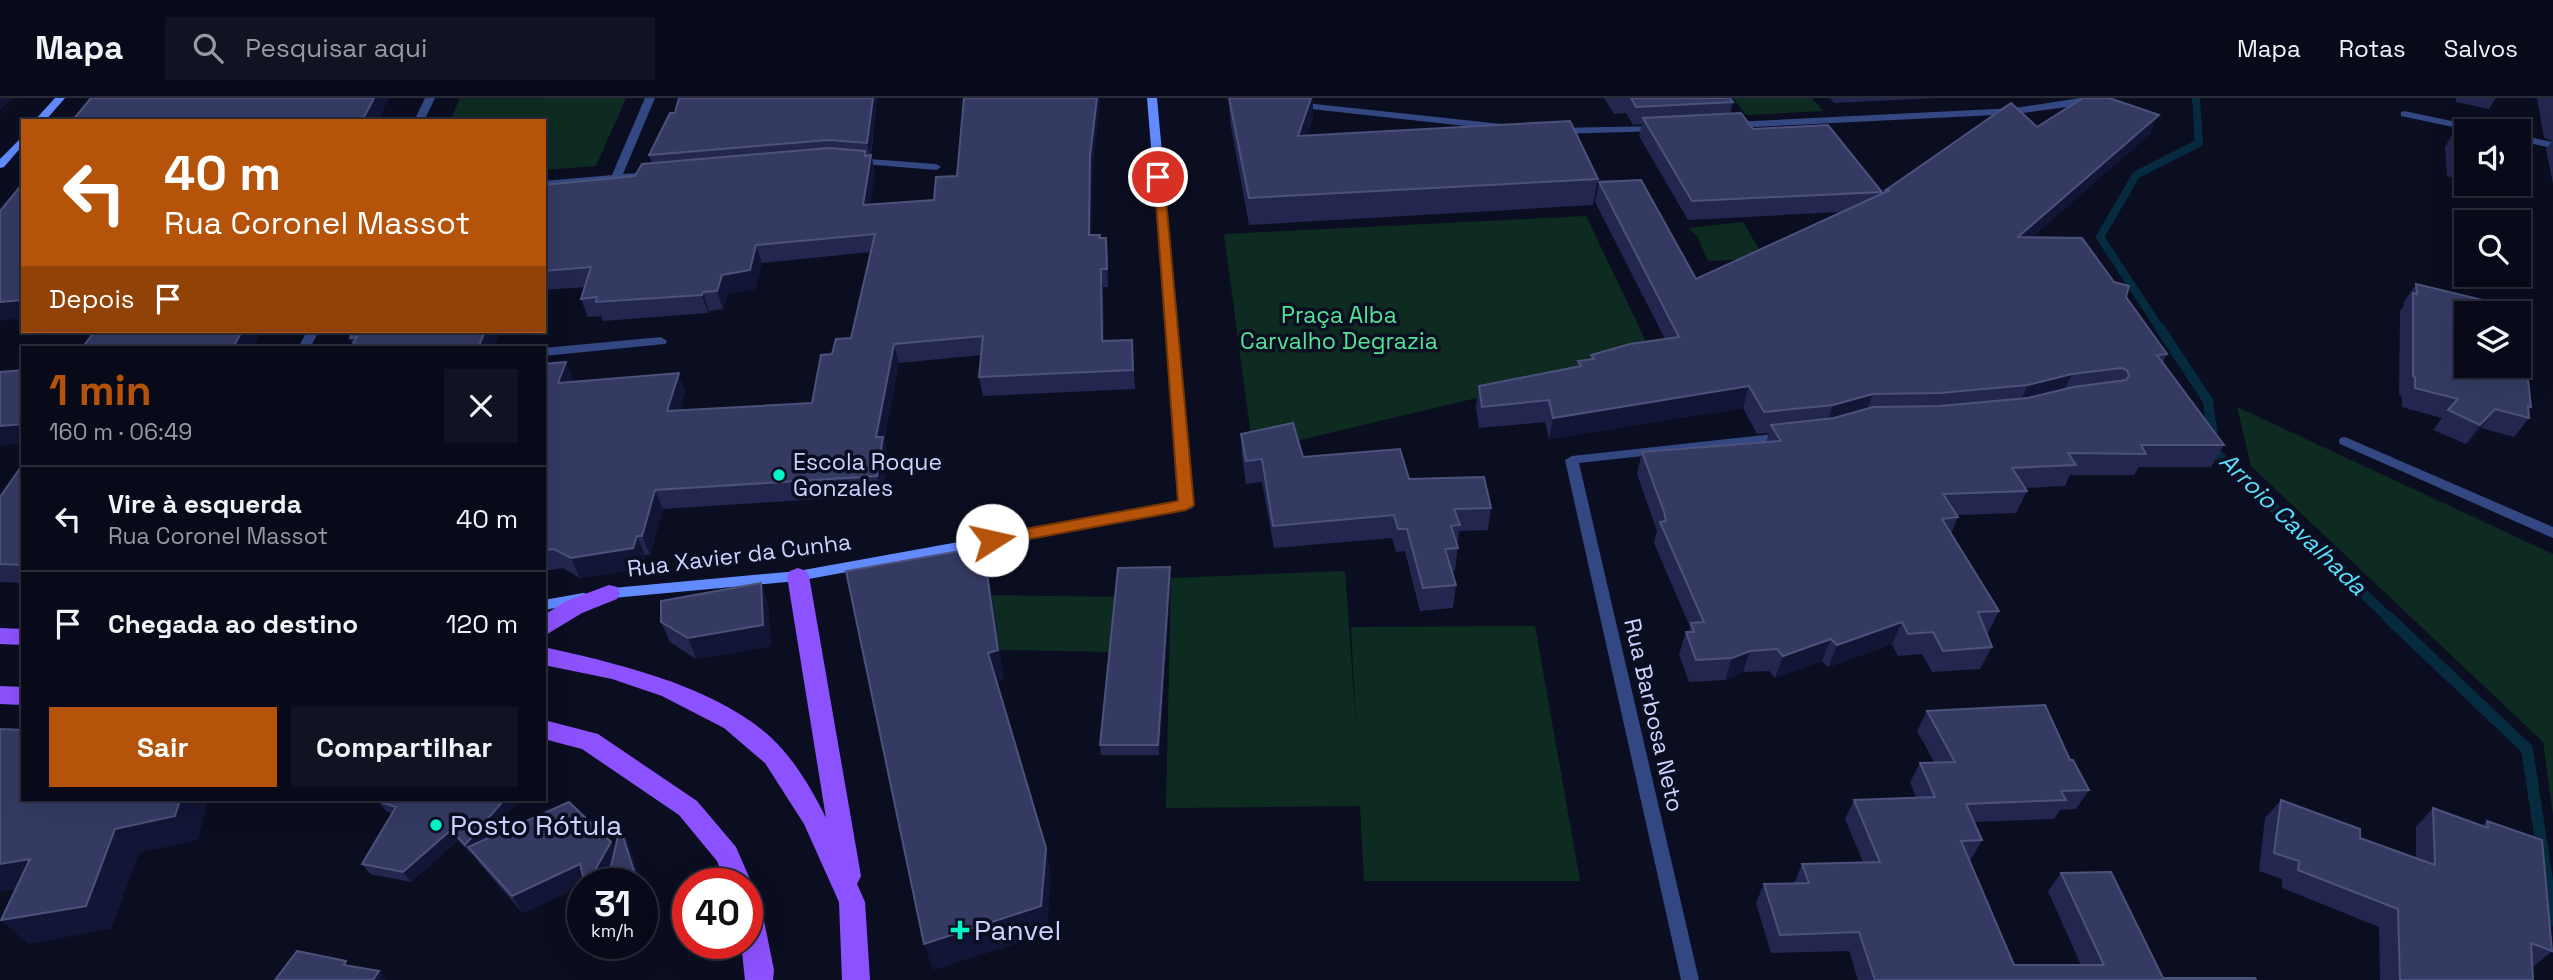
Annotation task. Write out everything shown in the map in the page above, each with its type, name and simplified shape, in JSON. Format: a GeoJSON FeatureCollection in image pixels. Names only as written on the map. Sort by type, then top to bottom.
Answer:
{"type":"FeatureCollection","features":[{"type":"Feature","properties":{"kind":"main road"},"geometry":{"type":"LineString","coordinates":[[798,576],[827,738],[852,902],[856,980]]}},
{"type":"Feature","properties":{"kind":"main road"},"geometry":{"type":"LineString","coordinates":[[546,626],[578,605],[609,593]]}},
{"type":"Feature","properties":{"kind":"main road"},"geometry":{"type":"LineString","coordinates":[[0,636],[21,636]]}},
{"type":"Feature","properties":{"kind":"main road"},"geometry":{"type":"LineString","coordinates":[[546,656],[613,671],[647,682],[670,690],[732,721],[774,755],[814,818],[852,902]]}},
{"type":"Feature","properties":{"kind":"main road"},"geometry":{"type":"LineString","coordinates":[[0,695],[21,696]]}},
{"type":"Feature","properties":{"kind":"main road"},"geometry":{"type":"LineString","coordinates":[[546,730],[589,741],[688,808],[727,855],[732,868]]}},
{"type":"Feature","properties":{"kind":"main road"},"geometry":{"type":"LineString","coordinates":[[757,959],[760,977]]}},
{"type":"Feature","properties":{"kind":"street"},"geometry":{"type":"LineString","coordinates":[[42,119],[60,98]]}},
{"type":"Feature","properties":{"kind":"street"},"geometry":{"type":"LineString","coordinates":[[420,119],[430,98]]}},
{"type":"Feature","properties":{"kind":"street"},"geometry":{"type":"LineString","coordinates":[[617,178],[650,98]]}},
{"type":"Feature","properties":{"kind":"street","name":"Rua Xavier da Cunha"},"geometry":{"type":"LineString","coordinates":[[546,605],[609,593],[798,576],[1186,505],[1152,98]]}},
{"type":"Feature","properties":{"kind":"street"},"geometry":{"type":"LineString","coordinates":[[1720,126],[2015,111],[2074,103],[2089,98]]}},
{"type":"Feature","properties":{"kind":"street"},"geometry":{"type":"LineString","coordinates":[[1284,104],[1518,129]]}},
{"type":"Feature","properties":{"kind":"street"},"geometry":{"type":"LineString","coordinates":[[2404,114],[2454,124]]}},
{"type":"Feature","properties":{"kind":"street"},"geometry":{"type":"LineString","coordinates":[[1545,131],[1585,133],[1666,129]]}},
{"type":"Feature","properties":{"kind":"street"},"geometry":{"type":"LineString","coordinates":[[0,165],[21,141]]}},
{"type":"Feature","properties":{"kind":"street"},"geometry":{"type":"LineString","coordinates":[[2531,141],[2553,145]]}},
{"type":"Feature","properties":{"kind":"street"},"geometry":{"type":"LineString","coordinates":[[846,161],[936,167]]}},
{"type":"Feature","properties":{"kind":"street"},"geometry":{"type":"LineString","coordinates":[[546,184],[671,173]]}},
{"type":"Feature","properties":{"kind":"street"},"geometry":{"type":"LineString","coordinates":[[546,352],[661,341]]}},
{"type":"Feature","properties":{"kind":"street","name":"Rua Barbosa Neto"},"geometry":{"type":"LineString","coordinates":[[1689,980],[1572,460],[1799,436]]}},
{"type":"Feature","properties":{"kind":"street"},"geometry":{"type":"LineString","coordinates":[[2345,441],[2553,533]]}},
{"type":"Feature","properties":{"kind":"green space"},"geometry":{"type":"Polygon","coordinates":[[[460,98],[626,98],[596,166],[546,170],[546,119],[451,119],[460,98]]]}},
{"type":"Feature","properties":{"kind":"green space"},"geometry":{"type":"Polygon","coordinates":[[[1733,98],[1812,98],[1823,111],[1746,115],[1733,98]]]}},
{"type":"Feature","properties":{"kind":"green space","name":"Praça Alba Carvalho Degrazia"},"geometry":{"type":"Polygon","coordinates":[[[1586,216],[1653,356],[1253,451],[1224,234],[1586,216]]]}},
{"type":"Feature","properties":{"kind":"green space"},"geometry":{"type":"Polygon","coordinates":[[[1743,222],[1764,258],[1708,261],[1697,236],[1688,228],[1743,222]]]}},
{"type":"Feature","properties":{"kind":"green space"},"geometry":{"type":"Polygon","coordinates":[[[2237,407],[2553,554],[2553,815],[2543,742],[2251,466],[2237,407]]]}},
{"type":"Feature","properties":{"kind":"green space"},"geometry":{"type":"Polygon","coordinates":[[[1345,571],[1356,726],[1351,627],[1535,626],[1580,881],[1364,881],[1360,806],[1166,808],[1171,578],[1345,571]]]}},
{"type":"Feature","properties":{"kind":"green space"},"geometry":{"type":"Polygon","coordinates":[[[990,595],[1120,597],[1112,652],[976,649],[990,595]]]}},
{"type":"Feature","properties":{"kind":"building"},"geometry":{"type":"Polygon","coordinates":[[[91,98],[374,98],[363,119],[74,119],[91,98]]]}},
{"type":"Feature","properties":{"kind":"building"},"geometry":{"type":"Polygon","coordinates":[[[679,98],[873,98],[867,143],[829,140],[649,155],[670,113],[675,113],[679,98]]]}},
{"type":"Feature","properties":{"kind":"building"},"geometry":{"type":"Polygon","coordinates":[[[964,98],[1097,98],[1090,156],[1089,235],[1106,238],[1107,269],[1101,269],[1102,341],[1132,340],[1133,370],[979,377],[983,336],[894,344],[876,437],[883,437],[877,476],[655,490],[642,536],[637,536],[633,548],[571,558],[554,549],[546,550],[546,364],[566,362],[558,383],[679,373],[667,411],[812,403],[821,355],[832,354],[836,339],[851,338],[875,234],[756,245],[750,270],[722,275],[717,291],[703,292],[702,295],[596,302],[597,297],[581,299],[591,267],[546,271],[546,185],[635,176],[642,164],[829,148],[865,151],[865,156],[871,155],[863,205],[934,200],[936,177],[957,176],[964,98]]]}},
{"type":"Feature","properties":{"kind":"building"},"geometry":{"type":"Polygon","coordinates":[[[1229,98],[1311,98],[1298,136],[1570,121],[1598,179],[1249,198],[1229,98]]]}},
{"type":"Feature","properties":{"kind":"building"},"geometry":{"type":"Polygon","coordinates":[[[1631,98],[1730,98],[1733,102],[1636,107],[1631,98]]]}},
{"type":"Feature","properties":{"kind":"building"},"geometry":{"type":"Polygon","coordinates":[[[2083,98],[2109,98],[2159,115],[2018,237],[2082,238],[2114,282],[2129,286],[2126,297],[2167,354],[2157,355],[2224,445],[2141,445],[2146,454],[2068,453],[2076,465],[2012,468],[2027,491],[1943,494],[1958,517],[1942,519],[1999,611],[1978,612],[1992,647],[1943,651],[1933,632],[1908,634],[1902,622],[1837,645],[1831,639],[1783,656],[1777,649],[1750,651],[1732,658],[1696,660],[1686,632],[1694,632],[1691,623],[1704,622],[1660,522],[1666,521],[1664,512],[1642,452],[1781,441],[1771,425],[1834,418],[1873,407],[1940,406],[2028,398],[2073,387],[2126,380],[2129,376],[2127,370],[2121,368],[2072,374],[2028,385],[1940,393],[1873,394],[1833,405],[1764,412],[1749,386],[1553,418],[1549,400],[1482,407],[1479,386],[1581,366],[1578,361],[1594,359],[1591,355],[1630,344],[1679,337],[1599,182],[1641,180],[1696,279],[1890,190],[1886,190],[2011,103],[2037,127],[2083,98]]]}},
{"type":"Feature","properties":{"kind":"building"},"geometry":{"type":"Polygon","coordinates":[[[1741,113],[1753,129],[1828,125],[1882,192],[1692,201],[1643,118],[1741,113]]]}},
{"type":"Feature","properties":{"kind":"building"},"geometry":{"type":"Polygon","coordinates":[[[21,185],[21,300],[0,302],[0,211],[21,185]]]}},
{"type":"Feature","properties":{"kind":"building"},"geometry":{"type":"Polygon","coordinates":[[[2416,284],[2487,301],[2454,301],[2454,378],[2528,378],[2531,407],[2528,406],[2529,418],[2495,409],[2480,425],[2448,410],[2458,399],[2415,388],[2413,293],[2417,294],[2416,284]]]}},
{"type":"Feature","properties":{"kind":"building"},"geometry":{"type":"Polygon","coordinates":[[[93,333],[241,333],[234,346],[84,346],[93,333]]]}},
{"type":"Feature","properties":{"kind":"building"},"geometry":{"type":"Polygon","coordinates":[[[352,333],[484,333],[479,346],[352,346],[357,337],[350,338],[352,333]]]}},
{"type":"Feature","properties":{"kind":"building"},"geometry":{"type":"Polygon","coordinates":[[[21,370],[21,424],[0,426],[0,372],[21,370]]]}},
{"type":"Feature","properties":{"kind":"building"},"geometry":{"type":"Polygon","coordinates":[[[1293,423],[1303,457],[1400,449],[1409,479],[1484,477],[1491,508],[1454,509],[1460,525],[1451,526],[1458,548],[1445,549],[1456,585],[1423,588],[1407,529],[1398,529],[1394,515],[1273,526],[1262,459],[1246,461],[1241,434],[1293,423]]]}},
{"type":"Feature","properties":{"kind":"building"},"geometry":{"type":"Polygon","coordinates":[[[21,467],[21,565],[0,564],[0,497],[21,467]]]}},
{"type":"Feature","properties":{"kind":"building"},"geometry":{"type":"Polygon","coordinates":[[[983,547],[998,650],[988,653],[1046,848],[1041,906],[924,944],[846,571],[983,547]]]}},
{"type":"Feature","properties":{"kind":"building"},"geometry":{"type":"Polygon","coordinates":[[[1170,567],[1158,745],[1100,745],[1118,568],[1170,567]]]}},
{"type":"Feature","properties":{"kind":"building"},"geometry":{"type":"Polygon","coordinates":[[[761,583],[763,625],[688,638],[661,622],[661,601],[761,583]]]}},
{"type":"Feature","properties":{"kind":"building"},"geometry":{"type":"Polygon","coordinates":[[[2045,705],[2070,760],[2073,760],[2089,790],[2061,791],[2066,800],[1966,804],[1982,840],[1961,841],[2014,965],[2104,965],[2061,873],[2111,872],[2163,978],[2256,980],[1875,980],[1859,932],[1780,935],[1764,884],[1809,883],[1802,864],[1880,862],[1854,800],[1935,797],[1920,763],[1955,762],[1927,711],[2045,705]]]}},
{"type":"Feature","properties":{"kind":"building"},"geometry":{"type":"Polygon","coordinates":[[[0,729],[21,730],[21,801],[180,801],[175,816],[115,829],[86,906],[1,920],[30,859],[0,864],[0,729]]]}},
{"type":"Feature","properties":{"kind":"building"},"geometry":{"type":"Polygon","coordinates":[[[2281,800],[2360,829],[2360,838],[2435,865],[2433,808],[2488,828],[2487,821],[2542,840],[2552,951],[2531,943],[2533,980],[2400,980],[2398,909],[2298,870],[2299,861],[2274,853],[2281,800]]]}},
{"type":"Feature","properties":{"kind":"building"},"geometry":{"type":"Polygon","coordinates":[[[378,801],[503,801],[465,845],[451,830],[403,872],[362,864],[396,807],[378,801]]]}},
{"type":"Feature","properties":{"kind":"building"},"geometry":{"type":"Polygon","coordinates":[[[569,802],[611,842],[596,868],[581,868],[580,864],[567,868],[512,896],[468,847],[569,802]]]}},
{"type":"Feature","properties":{"kind":"building"},"geometry":{"type":"Polygon","coordinates":[[[620,827],[633,868],[611,868],[620,827]]]}},
{"type":"Feature","properties":{"kind":"building"},"geometry":{"type":"Polygon","coordinates":[[[297,951],[346,961],[344,965],[379,971],[373,980],[275,980],[297,951]]]}},
{"type":"Feature","properties":{"kind":"waterway","name":"Arroio Cavalhada"},"geometry":{"type":"LineString","coordinates":[[2161,330],[2100,237],[2136,175],[2199,143],[2196,98]]}},
{"type":"Feature","properties":{"kind":"waterway","name":"Arroio Cavalhada"},"geometry":{"type":"LineString","coordinates":[[2160,328],[2208,401],[2215,452],[2390,619]]}},
{"type":"Feature","properties":{"kind":"waterway","name":"Arroio Cavalhada"},"geometry":{"type":"LineString","coordinates":[[2388,617],[2527,749],[2553,920]]}},
{"type":"Feature","properties":{"kind":"place","name":"Escola Roque Gonzales"},"geometry":{"type":"Point","coordinates":[779,475]}},
{"type":"Feature","properties":{"kind":"place","name":"Posto Rótula"},"geometry":{"type":"Point","coordinates":[436,825]}},
{"type":"Feature","properties":{"kind":"place","name":"Panvel"},"geometry":{"type":"Point","coordinates":[960,930]}},
{"type":"Feature","properties":{"kind":"route"},"geometry":{"type":"LineString","coordinates":[[992,540],[1186,505],[1158,177]]}}]}
